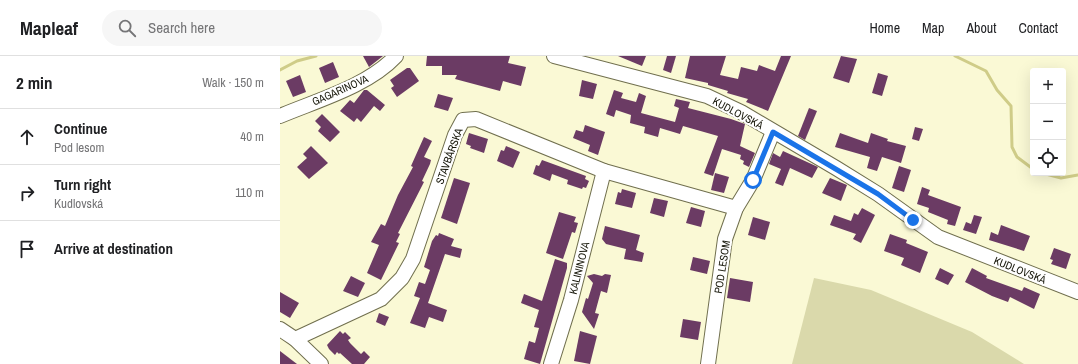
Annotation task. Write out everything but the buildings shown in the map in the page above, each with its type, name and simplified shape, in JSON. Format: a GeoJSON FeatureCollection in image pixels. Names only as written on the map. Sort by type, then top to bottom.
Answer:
{"type":"FeatureCollection","features":[{"type":"Feature","properties":{"kind":"street","name":"GAGARINOVA"},"geometry":{"type":"LineString","coordinates":[[280,116],[359,83],[379,71],[396,56]]}},
{"type":"Feature","properties":{"kind":"street","name":"KUDLOVSKÁ"},"geometry":{"type":"LineString","coordinates":[[554,56],[706,96],[742,112],[878,194],[938,237],[1078,292]]}},
{"type":"Feature","properties":{"kind":"street","name":"STAVBÁRSKA"},"geometry":{"type":"LineString","coordinates":[[295,339],[381,299],[402,278],[413,259],[455,135],[463,120],[476,119],[604,171],[736,208]]}},
{"type":"Feature","properties":{"kind":"street","name":"POD LESOM"},"geometry":{"type":"LineString","coordinates":[[708,364],[725,239],[736,208],[753,180],[773,132]]}},
{"type":"Feature","properties":{"kind":"street","name":"KALININOVA"},"geometry":{"type":"LineString","coordinates":[[551,364],[571,300],[604,171]]}},
{"type":"Feature","properties":{"kind":"street"},"geometry":{"type":"LineString","coordinates":[[280,329],[295,339],[321,364]]}},
{"type":"Feature","properties":{"kind":"green space"},"geometry":{"type":"Polygon","coordinates":[[[814,278],[871,290],[972,332],[1024,364],[792,364],[814,278]]]}},
{"type":"Feature","properties":{"kind":"waterway"},"geometry":{"type":"LineString","coordinates":[[280,70],[297,61],[316,56]]}},
{"type":"Feature","properties":{"kind":"waterway"},"geometry":{"type":"LineString","coordinates":[[955,56],[986,71],[997,90],[1011,106],[1012,147],[1017,157],[1030,167]]}},
{"type":"Feature","properties":{"kind":"waterway"},"geometry":{"type":"LineString","coordinates":[[1053,176],[1061,178],[1078,175]]}},
{"type":"Feature","properties":{"kind":"route"},"geometry":{"type":"LineString","coordinates":[[753,180],[773,132],[878,194],[913,220]]}}]}
